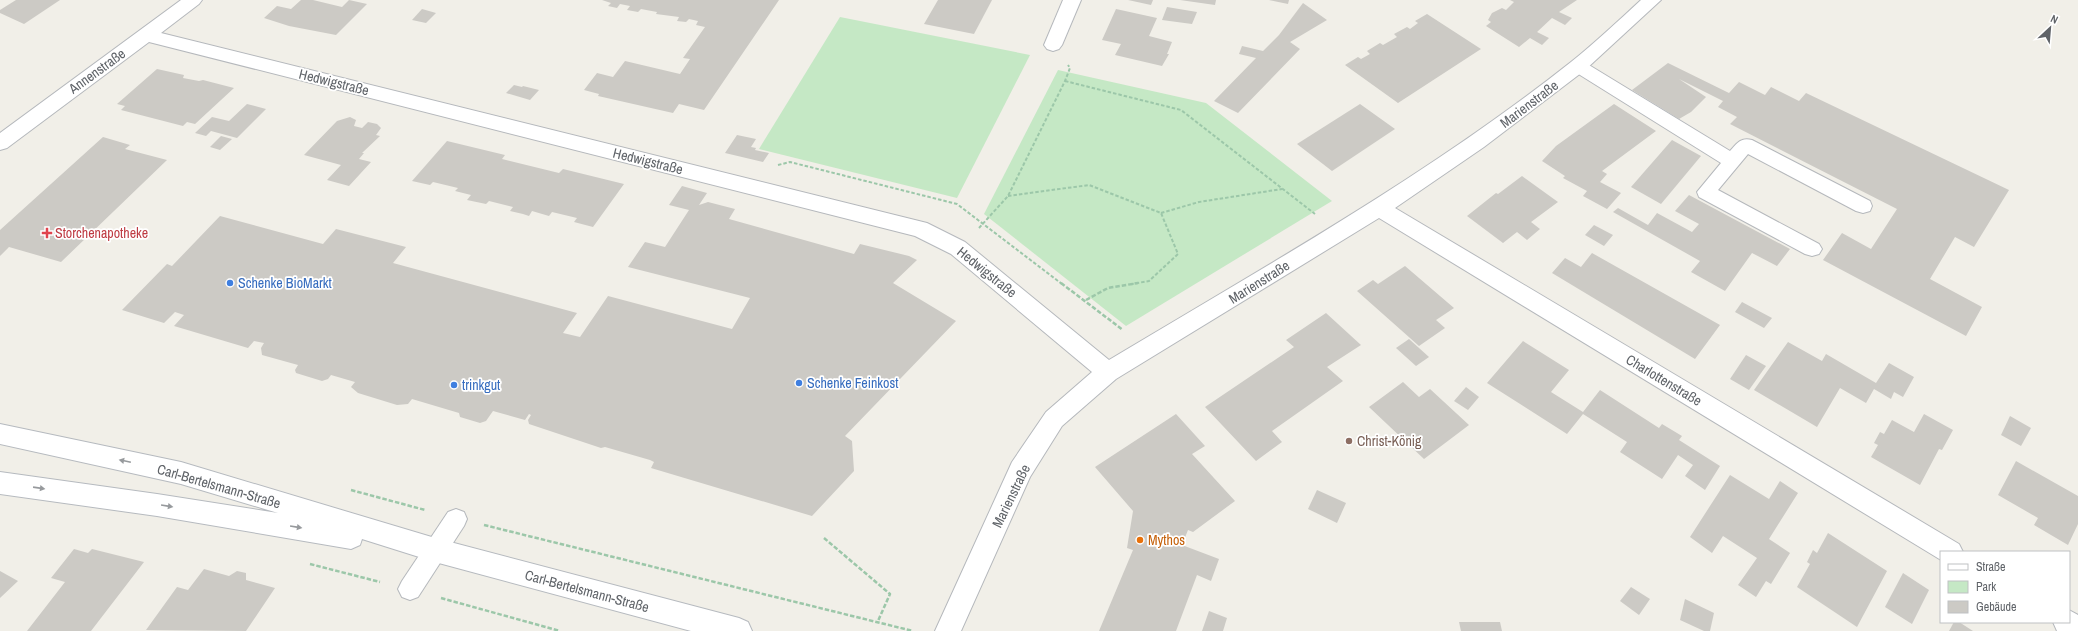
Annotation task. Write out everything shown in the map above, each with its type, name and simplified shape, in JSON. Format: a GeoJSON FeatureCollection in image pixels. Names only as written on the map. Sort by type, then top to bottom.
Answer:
{"type":"FeatureCollection","features":[{"type":"Feature","properties":{"kind":"street","name":"Annenstraße"},"geometry":{"type":"LineString","coordinates":[[0,143],[193,0]]}},
{"type":"Feature","properties":{"kind":"street"},"geometry":{"type":"LineString","coordinates":[[1053,45],[1072,0]]}},
{"type":"Feature","properties":{"kind":"street","name":"Marienstraße"},"geometry":{"type":"LineString","coordinates":[[948,631],[1021,470],[1054,419],[1108,372],[1339,233],[1477,142],[1578,66],[1652,0]]}},
{"type":"Feature","properties":{"kind":"street","name":"Hedwigstraße"},"geometry":{"type":"LineString","coordinates":[[146,35],[920,229],[958,248],[1108,372]]}},
{"type":"Feature","properties":{"kind":"street","name":"Charlottenstraße"},"geometry":{"type":"LineString","coordinates":[[1379,208],[1948,551]]}},
{"type":"Feature","properties":{"kind":"street","name":"Carl-Bertelsmann-Straße"},"geometry":{"type":"LineString","coordinates":[[0,434],[181,473],[435,550],[739,631]]}},
{"type":"Feature","properties":{"kind":"street","name":"Carl-Bertelsmann-Straße"},"geometry":{"type":"LineString","coordinates":[[0,483],[157,504],[435,550]]}},
{"type":"Feature","properties":{"kind":"lane"},"geometry":{"type":"LineString","coordinates":[[1578,66],[1732,161]]}},
{"type":"Feature","properties":{"kind":"lane"},"geometry":{"type":"LineString","coordinates":[[1812,249],[1706,192],[1746,145],[1863,206]]}},
{"type":"Feature","properties":{"kind":"lane"},"geometry":{"type":"LineString","coordinates":[[410,590],[456,519]]}},
{"type":"Feature","properties":{"kind":"path"},"geometry":{"type":"LineString","coordinates":[[958,248],[1008,196],[1065,81],[1070,68],[1053,45]]}},
{"type":"Feature","properties":{"kind":"path"},"geometry":{"type":"LineString","coordinates":[[1065,81],[1181,110],[1339,233]]}},
{"type":"Feature","properties":{"kind":"path"},"geometry":{"type":"LineString","coordinates":[[1008,196],[1089,185],[1161,213],[1199,202],[1283,189]]}},
{"type":"Feature","properties":{"kind":"path"},"geometry":{"type":"LineString","coordinates":[[1086,300],[1108,288],[1149,282],[1178,254],[1161,213]]}},
{"type":"Feature","properties":{"kind":"path"},"geometry":{"type":"LineString","coordinates":[[824,538],[890,594],[878,621]]}},
{"type":"Feature","properties":{"kind":"path"},"geometry":{"type":"LineString","coordinates":[[302,562],[560,631]]}},
{"type":"Feature","properties":{"kind":"path"},"geometry":{"type":"LineString","coordinates":[[890,624],[913,631]]}},
{"type":"Feature","properties":{"kind":"green space"},"geometry":{"type":"Polygon","coordinates":[[[840,17],[1030,55],[957,198],[759,149],[840,17]]]}},
{"type":"Feature","properties":{"kind":"green space"},"geometry":{"type":"Polygon","coordinates":[[[1058,70],[1206,103],[1332,201],[1126,326],[984,214],[1058,70]]]}},
{"type":"Feature","properties":{"kind":"building"},"geometry":{"type":"Polygon","coordinates":[[[16,0],[60,0],[24,24],[0,13],[0,10],[16,0]]]}},
{"type":"Feature","properties":{"kind":"building"},"geometry":{"type":"Polygon","coordinates":[[[301,0],[313,0],[342,7],[349,0],[367,4],[336,35],[289,26],[264,18],[277,6],[291,9],[301,0]]]}},
{"type":"Feature","properties":{"kind":"building"},"geometry":{"type":"Polygon","coordinates":[[[602,0],[779,0],[704,110],[679,104],[673,113],[598,96],[599,94],[584,90],[597,73],[613,77],[625,61],[680,74],[690,59],[683,58],[705,27],[696,25],[698,21],[689,19],[686,22],[677,21],[679,17],[656,14],[657,12],[641,9],[638,12],[627,10],[630,6],[620,4],[617,8],[608,6],[611,3],[602,0]]]}},
{"type":"Feature","properties":{"kind":"building"},"geometry":{"type":"Polygon","coordinates":[[[938,0],[992,0],[974,34],[924,24],[938,0]]]}},
{"type":"Feature","properties":{"kind":"building"},"geometry":{"type":"Polygon","coordinates":[[[1128,0],[1153,0],[1151,5],[1128,0]]]}},
{"type":"Feature","properties":{"kind":"building"},"geometry":{"type":"Polygon","coordinates":[[[1180,0],[1216,0],[1215,5],[1180,0]]]}},
{"type":"Feature","properties":{"kind":"building"},"geometry":{"type":"Polygon","coordinates":[[[1269,0],[1289,0],[1288,4],[1269,0]]]}},
{"type":"Feature","properties":{"kind":"building"},"geometry":{"type":"Polygon","coordinates":[[[1510,0],[1577,0],[1559,12],[1572,18],[1565,25],[1552,18],[1537,32],[1549,38],[1542,45],[1530,38],[1519,47],[1486,26],[1491,22],[1488,20],[1492,13],[1502,8],[1506,10],[1514,2],[1510,0]]]}},
{"type":"Feature","properties":{"kind":"building"},"geometry":{"type":"Polygon","coordinates":[[[1303,3],[1327,20],[1290,42],[1300,49],[1238,113],[1214,101],[1256,58],[1239,54],[1242,46],[1263,51],[1279,35],[1303,3]]]}},
{"type":"Feature","properties":{"kind":"building"},"geometry":{"type":"Polygon","coordinates":[[[1167,7],[1197,12],[1192,24],[1162,20],[1167,7]]]}},
{"type":"Feature","properties":{"kind":"building"},"geometry":{"type":"Polygon","coordinates":[[[422,9],[436,13],[426,23],[412,20],[422,9]]]}},
{"type":"Feature","properties":{"kind":"building"},"geometry":{"type":"Polygon","coordinates":[[[1116,9],[1157,18],[1149,36],[1172,42],[1167,54],[1169,54],[1162,66],[1115,55],[1121,44],[1102,40],[1116,9]]]}},
{"type":"Feature","properties":{"kind":"building"},"geometry":{"type":"Polygon","coordinates":[[[1427,14],[1481,49],[1398,103],[1345,65],[1358,57],[1361,59],[1370,54],[1367,51],[1380,43],[1383,45],[1397,37],[1394,34],[1407,27],[1410,29],[1418,23],[1415,21],[1427,14]]]}},
{"type":"Feature","properties":{"kind":"building"},"geometry":{"type":"Polygon","coordinates":[[[1668,63],[1729,93],[1739,82],[1765,95],[1771,87],[1799,101],[1806,93],[2009,190],[1974,247],[1955,237],[1930,279],[1982,307],[1966,336],[1823,260],[1842,233],[1871,249],[1897,209],[1730,124],[1737,117],[1718,107],[1723,101],[1679,79],[1706,97],[1691,112],[1679,119],[1632,90],[1668,63]]]}},
{"type":"Feature","properties":{"kind":"building"},"geometry":{"type":"Polygon","coordinates":[[[157,69],[184,75],[183,78],[199,81],[203,80],[234,88],[195,124],[187,122],[183,126],[121,110],[125,106],[117,104],[157,69]]]}},
{"type":"Feature","properties":{"kind":"building"},"geometry":{"type":"Polygon","coordinates":[[[514,85],[539,90],[530,100],[506,93],[514,85]]]}},
{"type":"Feature","properties":{"kind":"building"},"geometry":{"type":"Polygon","coordinates":[[[247,104],[266,109],[237,138],[211,131],[206,136],[195,133],[212,117],[229,121],[247,104]]]}},
{"type":"Feature","properties":{"kind":"building"},"geometry":{"type":"Polygon","coordinates":[[[1360,104],[1395,129],[1332,171],[1297,144],[1360,104]]]}},
{"type":"Feature","properties":{"kind":"building"},"geometry":{"type":"Polygon","coordinates":[[[1614,104],[1656,131],[1602,171],[1607,174],[1600,182],[1621,193],[1607,209],[1583,196],[1587,191],[1563,178],[1565,176],[1542,161],[1556,146],[1614,104]]]}},
{"type":"Feature","properties":{"kind":"building"},"geometry":{"type":"Polygon","coordinates":[[[350,117],[356,120],[354,126],[362,128],[368,122],[377,124],[381,128],[376,135],[380,136],[362,153],[364,153],[359,159],[371,162],[349,186],[327,180],[341,165],[304,155],[337,121],[350,117]]]}},
{"type":"Feature","properties":{"kind":"building"},"geometry":{"type":"Polygon","coordinates":[[[737,135],[756,139],[751,147],[756,148],[755,150],[769,153],[763,162],[725,153],[737,135]]]}},
{"type":"Feature","properties":{"kind":"building"},"geometry":{"type":"Polygon","coordinates":[[[221,136],[232,139],[220,150],[210,147],[221,136]]]}},
{"type":"Feature","properties":{"kind":"building"},"geometry":{"type":"Polygon","coordinates":[[[103,137],[130,145],[125,149],[167,160],[61,262],[9,247],[0,256],[0,230],[103,137]]]}},
{"type":"Feature","properties":{"kind":"building"},"geometry":{"type":"Polygon","coordinates":[[[1672,140],[1701,156],[1661,204],[1631,187],[1672,140]]]}},
{"type":"Feature","properties":{"kind":"building"},"geometry":{"type":"Polygon","coordinates":[[[447,141],[505,155],[502,159],[559,173],[563,169],[624,184],[593,227],[574,222],[577,218],[552,212],[549,216],[532,211],[529,216],[510,211],[513,207],[489,201],[486,204],[467,200],[471,195],[455,191],[458,188],[433,182],[430,185],[412,181],[447,141]]]}},
{"type":"Feature","properties":{"kind":"building"},"geometry":{"type":"Polygon","coordinates":[[[1522,176],[1558,202],[1531,222],[1540,229],[1527,240],[1517,232],[1503,243],[1467,216],[1496,193],[1498,194],[1522,176]]]}},
{"type":"Feature","properties":{"kind":"building"},"geometry":{"type":"Polygon","coordinates":[[[682,186],[707,193],[699,205],[708,202],[735,209],[729,219],[854,254],[860,244],[909,256],[917,260],[893,283],[956,321],[845,436],[852,441],[854,471],[812,516],[651,468],[654,462],[650,460],[605,447],[601,448],[529,424],[528,420],[531,415],[529,414],[525,420],[493,411],[486,421],[480,423],[460,417],[459,413],[412,399],[408,404],[397,405],[358,393],[351,387],[355,382],[331,375],[328,379],[322,381],[296,373],[295,370],[298,365],[262,355],[261,348],[264,343],[254,341],[248,348],[174,326],[184,315],[175,312],[164,323],[122,310],[167,264],[172,266],[220,216],[323,244],[336,229],[406,247],[393,263],[577,313],[563,333],[580,337],[608,296],[732,329],[750,298],[628,267],[645,242],[665,247],[689,210],[669,205],[682,186]]]}},
{"type":"Feature","properties":{"kind":"building"},"geometry":{"type":"Polygon","coordinates":[[[1689,195],[1790,249],[1777,266],[1752,253],[1725,291],[1691,272],[1700,261],[1613,212],[1618,208],[1648,225],[1657,213],[1692,232],[1699,224],[1675,211],[1689,195]]]}},
{"type":"Feature","properties":{"kind":"building"},"geometry":{"type":"Polygon","coordinates":[[[1594,225],[1613,235],[1604,246],[1585,235],[1594,225]]]}},
{"type":"Feature","properties":{"kind":"building"},"geometry":{"type":"Polygon","coordinates":[[[1592,253],[1720,325],[1695,359],[1552,273],[1565,258],[1581,267],[1592,253]]]}},
{"type":"Feature","properties":{"kind":"building"},"geometry":{"type":"Polygon","coordinates":[[[1405,266],[1454,308],[1436,320],[1445,328],[1419,346],[1357,291],[1373,280],[1378,284],[1405,266]]]}},
{"type":"Feature","properties":{"kind":"building"},"geometry":{"type":"Polygon","coordinates":[[[1742,302],[1772,318],[1764,328],[1735,312],[1742,302]]]}},
{"type":"Feature","properties":{"kind":"building"},"geometry":{"type":"Polygon","coordinates":[[[1326,313],[1361,345],[1327,367],[1343,381],[1272,431],[1282,442],[1256,461],[1205,407],[1294,347],[1286,340],[1326,313]]]}},
{"type":"Feature","properties":{"kind":"building"},"geometry":{"type":"Polygon","coordinates":[[[1409,339],[1429,357],[1416,366],[1396,348],[1409,339]]]}},
{"type":"Feature","properties":{"kind":"building"},"geometry":{"type":"Polygon","coordinates":[[[1523,341],[1569,370],[1551,392],[1583,412],[1600,390],[1659,428],[1662,424],[1682,436],[1679,440],[1720,466],[1705,490],[1685,476],[1693,465],[1678,455],[1662,479],[1620,452],[1627,442],[1583,414],[1567,434],[1487,383],[1523,341]]]}},
{"type":"Feature","properties":{"kind":"building"},"geometry":{"type":"Polygon","coordinates":[[[1788,342],[1822,361],[1826,354],[1876,383],[1889,363],[1914,377],[1903,397],[1894,392],[1891,399],[1874,389],[1866,403],[1840,388],[1817,427],[1754,390],[1788,342]]]}},
{"type":"Feature","properties":{"kind":"building"},"geometry":{"type":"Polygon","coordinates":[[[1746,355],[1766,366],[1749,390],[1730,379],[1746,355]]]}},
{"type":"Feature","properties":{"kind":"building"},"geometry":{"type":"Polygon","coordinates":[[[1403,382],[1419,397],[1430,389],[1469,425],[1424,459],[1369,407],[1403,382]]]}},
{"type":"Feature","properties":{"kind":"building"},"geometry":{"type":"Polygon","coordinates":[[[1466,387],[1479,397],[1468,410],[1454,401],[1466,387]]]}},
{"type":"Feature","properties":{"kind":"building"},"geometry":{"type":"Polygon","coordinates":[[[1176,414],[1205,446],[1192,454],[1235,501],[1193,532],[1188,530],[1182,545],[1219,559],[1211,581],[1197,575],[1176,631],[1099,631],[1133,550],[1127,548],[1133,511],[1095,467],[1176,414]]]}},
{"type":"Feature","properties":{"kind":"building"},"geometry":{"type":"Polygon","coordinates":[[[1924,414],[1953,430],[1942,450],[1939,449],[1920,485],[1871,457],[1878,445],[1874,443],[1880,432],[1884,434],[1892,420],[1914,432],[1924,414]]]}},
{"type":"Feature","properties":{"kind":"building"},"geometry":{"type":"Polygon","coordinates":[[[2010,416],[2031,428],[2021,446],[2001,435],[2010,416]]]}},
{"type":"Feature","properties":{"kind":"building"},"geometry":{"type":"Polygon","coordinates":[[[2016,461],[2078,496],[2078,524],[2068,545],[2034,525],[2038,518],[1998,495],[2016,461]]]}},
{"type":"Feature","properties":{"kind":"building"},"geometry":{"type":"Polygon","coordinates":[[[1730,475],[1769,499],[1780,481],[1798,493],[1769,539],[1790,553],[1771,584],[1766,581],[1756,597],[1738,585],[1757,558],[1723,536],[1712,553],[1690,537],[1730,475]]]}},
{"type":"Feature","properties":{"kind":"building"},"geometry":{"type":"Polygon","coordinates":[[[1317,490],[1346,503],[1337,523],[1308,509],[1317,490]]]}},
{"type":"Feature","properties":{"kind":"building"},"geometry":{"type":"Polygon","coordinates":[[[1828,533],[1887,571],[1857,627],[1797,587],[1810,564],[1807,562],[1813,550],[1817,553],[1828,533]]]}},
{"type":"Feature","properties":{"kind":"building"},"geometry":{"type":"Polygon","coordinates":[[[74,549],[88,553],[92,549],[144,562],[91,631],[27,631],[65,582],[51,578],[74,549]]]}},
{"type":"Feature","properties":{"kind":"building"},"geometry":{"type":"Polygon","coordinates":[[[204,569],[229,576],[237,571],[246,573],[246,580],[275,588],[246,631],[146,630],[177,587],[188,590],[204,569]]]}},
{"type":"Feature","properties":{"kind":"building"},"geometry":{"type":"Polygon","coordinates":[[[0,571],[18,581],[0,598],[0,571]]]}},
{"type":"Feature","properties":{"kind":"building"},"geometry":{"type":"Polygon","coordinates":[[[1903,573],[1929,590],[1912,624],[1885,607],[1903,573]]]}},
{"type":"Feature","properties":{"kind":"building"},"geometry":{"type":"Polygon","coordinates":[[[1631,587],[1650,599],[1639,615],[1620,601],[1631,587]]]}},
{"type":"Feature","properties":{"kind":"building"},"geometry":{"type":"Polygon","coordinates":[[[1685,599],[1714,613],[1710,631],[1704,631],[1680,620],[1685,599]]]}},
{"type":"Feature","properties":{"kind":"building"},"geometry":{"type":"Polygon","coordinates":[[[1209,611],[1227,618],[1223,631],[1202,631],[1209,611]]]}},
{"type":"Feature","properties":{"kind":"building"},"geometry":{"type":"Polygon","coordinates":[[[1459,622],[1500,622],[1502,631],[1461,631],[1459,622]]]}},
{"type":"Feature","properties":{"kind":"building"},"geometry":{"type":"Polygon","coordinates":[[[1953,623],[1961,623],[1973,631],[1949,631],[1953,623]]]}},
{"type":"Feature","properties":{"kind":"place","name":"Storchenapotheke"},"geometry":{"type":"Point","coordinates":[47,233]}},
{"type":"Feature","properties":{"kind":"place","name":"Schenke BioMarkt"},"geometry":{"type":"Point","coordinates":[230,283]}},
{"type":"Feature","properties":{"kind":"place","name":"Schenke Feinkost"},"geometry":{"type":"Point","coordinates":[799,383]}},
{"type":"Feature","properties":{"kind":"place","name":"trinkgut"},"geometry":{"type":"Point","coordinates":[454,385]}},
{"type":"Feature","properties":{"kind":"place","name":"Christ-König"},"geometry":{"type":"Point","coordinates":[1349,441]}},
{"type":"Feature","properties":{"kind":"place","name":"Mythos"},"geometry":{"type":"Point","coordinates":[1140,540]}}]}
